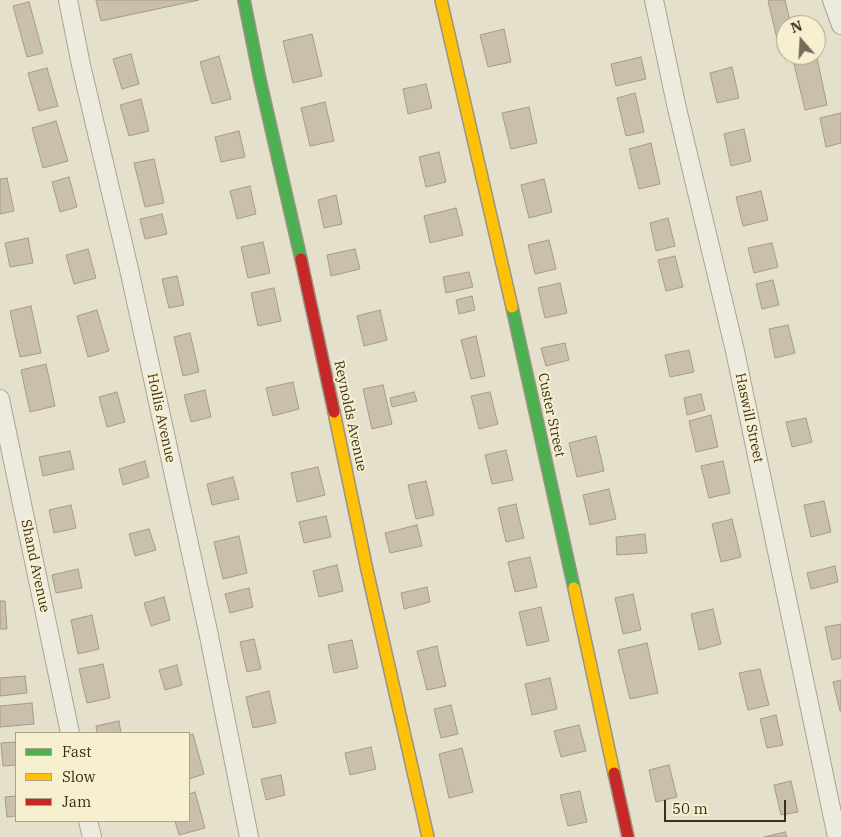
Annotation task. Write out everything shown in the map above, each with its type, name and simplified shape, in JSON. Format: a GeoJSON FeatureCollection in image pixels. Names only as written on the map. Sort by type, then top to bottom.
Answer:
{"type":"FeatureCollection","features":[{"type":"Feature","properties":{"kind":"street","name":"Hollis Avenue"},"geometry":{"type":"LineString","coordinates":[[68,0],[81,66],[129,269],[206,621],[249,837]]}},
{"type":"Feature","properties":{"kind":"street","name":"Reynolds Avenue"},"geometry":{"type":"LineString","coordinates":[[244,0],[260,80],[309,292],[367,570],[428,837]]}},
{"type":"Feature","properties":{"kind":"street","name":"Custer Street"},"geometry":{"type":"LineString","coordinates":[[442,0],[514,314],[628,837]]}},
{"type":"Feature","properties":{"kind":"street","name":"Haswill Street"},"geometry":{"type":"LineString","coordinates":[[654,0],[676,104],[735,350],[837,837]]}},
{"type":"Feature","properties":{"kind":"street"},"geometry":{"type":"LineString","coordinates":[[832,0],[841,25]]}},
{"type":"Feature","properties":{"kind":"street","name":"Shand Avenue"},"geometry":{"type":"LineString","coordinates":[[0,399],[70,732]]}},
{"type":"Feature","properties":{"kind":"street"},"geometry":{"type":"LineString","coordinates":[[88,822],[92,837]]}},
{"type":"Feature","properties":{"kind":"building"},"geometry":{"type":"Polygon","coordinates":[[[96,0],[199,0],[101,21],[96,0]]]}},
{"type":"Feature","properties":{"kind":"building"},"geometry":{"type":"Polygon","coordinates":[[[785,0],[789,15],[776,15],[776,34],[768,1],[785,0]]]}},
{"type":"Feature","properties":{"kind":"building"},"geometry":{"type":"Polygon","coordinates":[[[29,2],[43,53],[27,57],[13,6],[29,2]]]}},
{"type":"Feature","properties":{"kind":"building"},"geometry":{"type":"Polygon","coordinates":[[[504,29],[511,62],[488,67],[480,35],[504,29]]]}},
{"type":"Feature","properties":{"kind":"building"},"geometry":{"type":"Polygon","coordinates":[[[312,34],[322,76],[293,83],[283,41],[312,34]]]}},
{"type":"Feature","properties":{"kind":"building"},"geometry":{"type":"Polygon","coordinates":[[[131,54],[139,84],[122,89],[113,59],[131,54]]]}},
{"type":"Feature","properties":{"kind":"building"},"geometry":{"type":"Polygon","coordinates":[[[219,56],[231,99],[212,104],[200,62],[219,56]]]}},
{"type":"Feature","properties":{"kind":"building"},"geometry":{"type":"Polygon","coordinates":[[[641,57],[646,79],[616,86],[611,64],[641,57]]]}},
{"type":"Feature","properties":{"kind":"building"},"geometry":{"type":"Polygon","coordinates":[[[794,65],[818,65],[827,105],[805,110],[794,65]]]}},
{"type":"Feature","properties":{"kind":"building"},"geometry":{"type":"Polygon","coordinates":[[[732,67],[739,98],[717,103],[710,73],[732,67]]]}},
{"type":"Feature","properties":{"kind":"building"},"geometry":{"type":"Polygon","coordinates":[[[47,68],[58,106],[39,111],[28,73],[47,68]]]}},
{"type":"Feature","properties":{"kind":"building"},"geometry":{"type":"Polygon","coordinates":[[[426,84],[432,108],[408,114],[403,89],[426,84]]]}},
{"type":"Feature","properties":{"kind":"building"},"geometry":{"type":"Polygon","coordinates":[[[635,93],[644,132],[626,136],[617,98],[635,93]]]}},
{"type":"Feature","properties":{"kind":"building"},"geometry":{"type":"Polygon","coordinates":[[[141,99],[149,131],[129,136],[120,105],[141,99]]]}},
{"type":"Feature","properties":{"kind":"building"},"geometry":{"type":"Polygon","coordinates":[[[325,102],[334,141],[310,146],[301,108],[325,102]]]}},
{"type":"Feature","properties":{"kind":"building"},"geometry":{"type":"Polygon","coordinates":[[[529,107],[537,143],[511,149],[502,113],[529,107]]]}},
{"type":"Feature","properties":{"kind":"building"},"geometry":{"type":"Polygon","coordinates":[[[841,113],[841,143],[826,147],[820,118],[841,113]]]}},
{"type":"Feature","properties":{"kind":"building"},"geometry":{"type":"Polygon","coordinates":[[[56,121],[68,161],[43,168],[32,128],[56,121]]]}},
{"type":"Feature","properties":{"kind":"building"},"geometry":{"type":"Polygon","coordinates":[[[744,129],[751,161],[731,166],[724,134],[744,129]]]}},
{"type":"Feature","properties":{"kind":"building"},"geometry":{"type":"Polygon","coordinates":[[[239,131],[245,157],[221,162],[215,137],[239,131]]]}},
{"type":"Feature","properties":{"kind":"building"},"geometry":{"type":"Polygon","coordinates":[[[651,143],[660,184],[639,189],[629,149],[651,143]]]}},
{"type":"Feature","properties":{"kind":"building"},"geometry":{"type":"Polygon","coordinates":[[[439,152],[446,182],[426,187],[419,157],[439,152]]]}},
{"type":"Feature","properties":{"kind":"building"},"geometry":{"type":"Polygon","coordinates":[[[154,159],[164,203],[145,207],[134,163],[154,159]]]}},
{"type":"Feature","properties":{"kind":"building"},"geometry":{"type":"Polygon","coordinates":[[[69,177],[77,207],[60,212],[52,182],[69,177]]]}},
{"type":"Feature","properties":{"kind":"building"},"geometry":{"type":"Polygon","coordinates":[[[7,178],[14,211],[0,214],[0,179],[7,178]]]}},
{"type":"Feature","properties":{"kind":"building"},"geometry":{"type":"Polygon","coordinates":[[[544,179],[552,212],[529,218],[521,185],[544,179]]]}},
{"type":"Feature","properties":{"kind":"building"},"geometry":{"type":"Polygon","coordinates":[[[250,186],[256,214],[237,219],[230,191],[250,186]]]}},
{"type":"Feature","properties":{"kind":"building"},"geometry":{"type":"Polygon","coordinates":[[[761,191],[768,220],[743,226],[736,197],[761,191]]]}},
{"type":"Feature","properties":{"kind":"building"},"geometry":{"type":"Polygon","coordinates":[[[336,195],[342,224],[324,228],[318,200],[336,195]]]}},
{"type":"Feature","properties":{"kind":"building"},"geometry":{"type":"Polygon","coordinates":[[[456,208],[463,235],[430,243],[424,216],[456,208]]]}},
{"type":"Feature","properties":{"kind":"building"},"geometry":{"type":"Polygon","coordinates":[[[162,214],[167,234],[145,239],[140,219],[162,214]]]}},
{"type":"Feature","properties":{"kind":"building"},"geometry":{"type":"Polygon","coordinates":[[[668,218],[675,246],[656,251],[650,223],[668,218]]]}},
{"type":"Feature","properties":{"kind":"building"},"geometry":{"type":"Polygon","coordinates":[[[28,238],[33,263],[10,267],[5,243],[28,238]]]}},
{"type":"Feature","properties":{"kind":"building"},"geometry":{"type":"Polygon","coordinates":[[[549,240],[556,269],[535,274],[528,245],[549,240]]]}},
{"type":"Feature","properties":{"kind":"building"},"geometry":{"type":"Polygon","coordinates":[[[263,242],[270,273],[248,278],[241,247],[263,242]]]}},
{"type":"Feature","properties":{"kind":"building"},"geometry":{"type":"Polygon","coordinates":[[[772,243],[778,267],[754,273],[748,248],[772,243]]]}},
{"type":"Feature","properties":{"kind":"building"},"geometry":{"type":"Polygon","coordinates":[[[88,249],[96,278],[74,284],[66,255],[88,249]]]}},
{"type":"Feature","properties":{"kind":"building"},"geometry":{"type":"Polygon","coordinates":[[[355,249],[360,269],[331,276],[327,255],[355,249]]]}},
{"type":"Feature","properties":{"kind":"building"},"geometry":{"type":"Polygon","coordinates":[[[675,256],[683,287],[666,291],[658,260],[675,256]]]}},
{"type":"Feature","properties":{"kind":"building"},"geometry":{"type":"Polygon","coordinates":[[[469,272],[473,287],[446,293],[443,277],[469,272]]]}},
{"type":"Feature","properties":{"kind":"building"},"geometry":{"type":"Polygon","coordinates":[[[177,276],[184,305],[169,308],[162,279],[177,276]]]}},
{"type":"Feature","properties":{"kind":"building"},"geometry":{"type":"Polygon","coordinates":[[[773,280],[779,305],[762,309],[756,284],[773,280]]]}},
{"type":"Feature","properties":{"kind":"building"},"geometry":{"type":"Polygon","coordinates":[[[560,283],[567,313],[545,318],[538,288],[560,283]]]}},
{"type":"Feature","properties":{"kind":"building"},"geometry":{"type":"Polygon","coordinates":[[[274,288],[281,321],[258,326],[251,293],[274,288]]]}},
{"type":"Feature","properties":{"kind":"building"},"geometry":{"type":"Polygon","coordinates":[[[472,296],[475,310],[459,314],[456,300],[472,296]]]}},
{"type":"Feature","properties":{"kind":"building"},"geometry":{"type":"Polygon","coordinates":[[[31,306],[41,353],[20,357],[10,311],[31,306]]]}},
{"type":"Feature","properties":{"kind":"building"},"geometry":{"type":"Polygon","coordinates":[[[97,310],[109,351],[88,357],[77,316],[97,310]]]}},
{"type":"Feature","properties":{"kind":"building"},"geometry":{"type":"Polygon","coordinates":[[[380,310],[387,340],[364,346],[357,316],[380,310]]]}},
{"type":"Feature","properties":{"kind":"building"},"geometry":{"type":"Polygon","coordinates":[[[788,325],[795,353],[775,358],[769,329],[788,325]]]}},
{"type":"Feature","properties":{"kind":"building"},"geometry":{"type":"Polygon","coordinates":[[[190,333],[199,372],[183,376],[174,337],[190,333]]]}},
{"type":"Feature","properties":{"kind":"building"},"geometry":{"type":"Polygon","coordinates":[[[476,336],[485,376],[471,379],[461,340],[476,336]]]}},
{"type":"Feature","properties":{"kind":"building"},"geometry":{"type":"Polygon","coordinates":[[[565,343],[569,360],[546,366],[541,348],[565,343]]]}},
{"type":"Feature","properties":{"kind":"building"},"geometry":{"type":"Polygon","coordinates":[[[689,350],[694,372],[670,377],[665,355],[689,350]]]}},
{"type":"Feature","properties":{"kind":"building"},"geometry":{"type":"Polygon","coordinates":[[[46,364],[55,406],[30,412],[21,370],[46,364]]]}},
{"type":"Feature","properties":{"kind":"building"},"geometry":{"type":"Polygon","coordinates":[[[293,382],[299,409],[273,416],[266,388],[293,382]]]}},
{"type":"Feature","properties":{"kind":"building"},"geometry":{"type":"Polygon","coordinates":[[[383,385],[392,424],[372,429],[363,389],[383,385]]]}},
{"type":"Feature","properties":{"kind":"building"},"geometry":{"type":"Polygon","coordinates":[[[205,390],[211,417],[191,422],[184,395],[205,390]]]}},
{"type":"Feature","properties":{"kind":"building"},"geometry":{"type":"Polygon","coordinates":[[[117,392],[125,422],[107,427],[99,397],[117,392]]]}},
{"type":"Feature","properties":{"kind":"building"},"geometry":{"type":"Polygon","coordinates":[[[414,392],[417,401],[392,407],[390,398],[414,392]]]}},
{"type":"Feature","properties":{"kind":"building"},"geometry":{"type":"Polygon","coordinates":[[[490,392],[498,424],[479,429],[471,396],[490,392]]]}},
{"type":"Feature","properties":{"kind":"building"},"geometry":{"type":"Polygon","coordinates":[[[701,394],[705,410],[687,415],[684,398],[701,394]]]}},
{"type":"Feature","properties":{"kind":"building"},"geometry":{"type":"Polygon","coordinates":[[[711,415],[718,447],[696,452],[689,421],[711,415]]]}},
{"type":"Feature","properties":{"kind":"building"},"geometry":{"type":"Polygon","coordinates":[[[806,418],[812,442],[792,447],[786,422],[806,418]]]}},
{"type":"Feature","properties":{"kind":"building"},"geometry":{"type":"Polygon","coordinates":[[[596,436],[604,471],[577,477],[569,443],[596,436]]]}},
{"type":"Feature","properties":{"kind":"building"},"geometry":{"type":"Polygon","coordinates":[[[506,450],[513,480],[492,484],[485,455],[506,450]]]}},
{"type":"Feature","properties":{"kind":"building"},"geometry":{"type":"Polygon","coordinates":[[[70,451],[74,469],[43,476],[39,457],[70,451]]]}},
{"type":"Feature","properties":{"kind":"building"},"geometry":{"type":"Polygon","coordinates":[[[145,461],[149,477],[123,485],[119,469],[145,461]]]}},
{"type":"Feature","properties":{"kind":"building"},"geometry":{"type":"Polygon","coordinates":[[[723,461],[730,493],[709,498],[701,466],[723,461]]]}},
{"type":"Feature","properties":{"kind":"building"},"geometry":{"type":"Polygon","coordinates":[[[318,467],[325,495],[297,502],[291,473],[318,467]]]}},
{"type":"Feature","properties":{"kind":"building"},"geometry":{"type":"Polygon","coordinates":[[[233,477],[239,499],[212,505],[207,484],[233,477]]]}},
{"type":"Feature","properties":{"kind":"building"},"geometry":{"type":"Polygon","coordinates":[[[426,481],[434,515],[416,519],[408,485],[426,481]]]}},
{"type":"Feature","properties":{"kind":"building"},"geometry":{"type":"Polygon","coordinates":[[[609,489],[616,519],[590,525],[583,495],[609,489]]]}},
{"type":"Feature","properties":{"kind":"building"},"geometry":{"type":"Polygon","coordinates":[[[824,501],[831,532],[811,537],[804,505],[824,501]]]}},
{"type":"Feature","properties":{"kind":"building"},"geometry":{"type":"Polygon","coordinates":[[[516,504],[524,538],[506,542],[498,508],[516,504]]]}},
{"type":"Feature","properties":{"kind":"building"},"geometry":{"type":"Polygon","coordinates":[[[71,505],[76,528],[54,533],[49,510],[71,505]]]}},
{"type":"Feature","properties":{"kind":"building"},"geometry":{"type":"Polygon","coordinates":[[[326,516],[331,537],[304,543],[299,522],[326,516]]]}},
{"type":"Feature","properties":{"kind":"building"},"geometry":{"type":"Polygon","coordinates":[[[732,519],[741,557],[721,562],[712,524],[732,519]]]}},
{"type":"Feature","properties":{"kind":"building"},"geometry":{"type":"Polygon","coordinates":[[[417,525],[422,546],[390,553],[385,533],[417,525]]]}},
{"type":"Feature","properties":{"kind":"building"},"geometry":{"type":"Polygon","coordinates":[[[149,529],[156,550],[135,556],[129,534],[149,529]]]}},
{"type":"Feature","properties":{"kind":"building"},"geometry":{"type":"Polygon","coordinates":[[[645,534],[647,553],[617,555],[616,537],[645,534]]]}},
{"type":"Feature","properties":{"kind":"building"},"geometry":{"type":"Polygon","coordinates":[[[239,536],[247,573],[223,579],[214,542],[239,536]]]}},
{"type":"Feature","properties":{"kind":"building"},"geometry":{"type":"Polygon","coordinates":[[[530,557],[537,587],[515,592],[508,562],[530,557]]]}},
{"type":"Feature","properties":{"kind":"building"},"geometry":{"type":"Polygon","coordinates":[[[337,565],[343,591],[319,597],[313,571],[337,565]]]}},
{"type":"Feature","properties":{"kind":"building"},"geometry":{"type":"Polygon","coordinates":[[[835,566],[838,582],[811,589],[807,573],[835,566]]]}},
{"type":"Feature","properties":{"kind":"building"},"geometry":{"type":"Polygon","coordinates":[[[78,569],[82,588],[56,593],[52,575],[78,569]]]}},
{"type":"Feature","properties":{"kind":"building"},"geometry":{"type":"Polygon","coordinates":[[[427,587],[430,602],[404,609],[401,593],[427,587]]]}},
{"type":"Feature","properties":{"kind":"building"},"geometry":{"type":"Polygon","coordinates":[[[249,588],[253,607],[230,613],[225,594],[249,588]]]}},
{"type":"Feature","properties":{"kind":"building"},"geometry":{"type":"Polygon","coordinates":[[[633,594],[641,630],[623,634],[615,598],[633,594]]]}},
{"type":"Feature","properties":{"kind":"building"},"geometry":{"type":"Polygon","coordinates":[[[164,597],[170,620],[151,626],[144,603],[164,597]]]}},
{"type":"Feature","properties":{"kind":"building"},"geometry":{"type":"Polygon","coordinates":[[[0,601],[5,601],[7,629],[0,629],[0,601]]]}},
{"type":"Feature","properties":{"kind":"building"},"geometry":{"type":"Polygon","coordinates":[[[541,607],[549,641],[527,646],[519,612],[541,607]]]}},
{"type":"Feature","properties":{"kind":"building"},"geometry":{"type":"Polygon","coordinates":[[[713,609],[721,644],[699,650],[691,614],[713,609]]]}},
{"type":"Feature","properties":{"kind":"building"},"geometry":{"type":"Polygon","coordinates":[[[92,615],[99,649],[78,654],[71,620],[92,615]]]}},
{"type":"Feature","properties":{"kind":"building"},"geometry":{"type":"Polygon","coordinates":[[[841,624],[841,658],[832,660],[825,627],[841,624]]]}},
{"type":"Feature","properties":{"kind":"building"},"geometry":{"type":"Polygon","coordinates":[[[254,639],[261,669],[247,672],[240,642],[254,639]]]}},
{"type":"Feature","properties":{"kind":"building"},"geometry":{"type":"Polygon","coordinates":[[[352,640],[358,668],[334,673],[328,645],[352,640]]]}},
{"type":"Feature","properties":{"kind":"building"},"geometry":{"type":"Polygon","coordinates":[[[647,643],[658,693],[630,699],[618,650],[647,643]]]}},
{"type":"Feature","properties":{"kind":"building"},"geometry":{"type":"Polygon","coordinates":[[[437,646],[446,686],[427,690],[417,651],[437,646]]]}},
{"type":"Feature","properties":{"kind":"building"},"geometry":{"type":"Polygon","coordinates":[[[103,664],[110,698],[87,703],[79,669],[103,664]]]}},
{"type":"Feature","properties":{"kind":"building"},"geometry":{"type":"Polygon","coordinates":[[[177,665],[182,685],[165,690],[159,670],[177,665]]]}},
{"type":"Feature","properties":{"kind":"building"},"geometry":{"type":"Polygon","coordinates":[[[760,669],[769,705],[748,710],[739,673],[760,669]]]}},
{"type":"Feature","properties":{"kind":"building"},"geometry":{"type":"Polygon","coordinates":[[[25,676],[27,693],[0,696],[0,678],[25,676]]]}},
{"type":"Feature","properties":{"kind":"building"},"geometry":{"type":"Polygon","coordinates":[[[550,678],[557,709],[532,715],[525,684],[550,678]]]}},
{"type":"Feature","properties":{"kind":"building"},"geometry":{"type":"Polygon","coordinates":[[[841,680],[841,711],[840,711],[833,682],[841,680]]]}},
{"type":"Feature","properties":{"kind":"building"},"geometry":{"type":"Polygon","coordinates":[[[269,691],[276,723],[253,728],[246,697],[269,691]]]}},
{"type":"Feature","properties":{"kind":"building"},"geometry":{"type":"Polygon","coordinates":[[[32,703],[34,724],[0,727],[0,706],[32,703]]]}},
{"type":"Feature","properties":{"kind":"building"},"geometry":{"type":"Polygon","coordinates":[[[451,705],[458,734],[441,738],[434,709],[451,705]]]}},
{"type":"Feature","properties":{"kind":"building"},"geometry":{"type":"Polygon","coordinates":[[[776,715],[783,745],[767,748],[760,719],[776,715]]]}},
{"type":"Feature","properties":{"kind":"building"},"geometry":{"type":"Polygon","coordinates":[[[119,721],[121,732],[97,732],[96,726],[119,721]]]}},
{"type":"Feature","properties":{"kind":"building"},"geometry":{"type":"Polygon","coordinates":[[[579,725],[586,751],[561,757],[554,731],[579,725]]]}},
{"type":"Feature","properties":{"kind":"building"},"geometry":{"type":"Polygon","coordinates":[[[193,734],[204,774],[190,779],[190,735],[193,734]]]}},
{"type":"Feature","properties":{"kind":"building"},"geometry":{"type":"Polygon","coordinates":[[[15,742],[15,765],[3,766],[1,743],[15,742]]]}},
{"type":"Feature","properties":{"kind":"building"},"geometry":{"type":"Polygon","coordinates":[[[371,747],[376,769],[350,775],[345,753],[371,747]]]}},
{"type":"Feature","properties":{"kind":"building"},"geometry":{"type":"Polygon","coordinates":[[[462,748],[473,792],[449,798],[439,754],[462,748]]]}},
{"type":"Feature","properties":{"kind":"building"},"geometry":{"type":"Polygon","coordinates":[[[669,765],[677,797],[656,802],[649,770],[669,765]]]}},
{"type":"Feature","properties":{"kind":"building"},"geometry":{"type":"Polygon","coordinates":[[[281,775],[285,795],[266,800],[261,779],[281,775]]]}},
{"type":"Feature","properties":{"kind":"building"},"geometry":{"type":"Polygon","coordinates":[[[791,781],[798,812],[781,815],[774,785],[791,781]]]}},
{"type":"Feature","properties":{"kind":"building"},"geometry":{"type":"Polygon","coordinates":[[[580,791],[587,822],[568,826],[560,795],[580,791]]]}},
{"type":"Feature","properties":{"kind":"building"},"geometry":{"type":"Polygon","coordinates":[[[195,792],[205,828],[179,835],[175,822],[190,822],[190,794],[195,792]]]}},
{"type":"Feature","properties":{"kind":"building"},"geometry":{"type":"Polygon","coordinates":[[[15,796],[15,816],[7,817],[5,797],[15,796]]]}},
{"type":"Feature","properties":{"kind":"building"},"geometry":{"type":"Polygon","coordinates":[[[785,832],[787,837],[764,837],[785,832]]]}},
{"type":"Feature","properties":{"kind":"traffic: fast"},"geometry":{"type":"LineString","coordinates":[[244,0],[260,80],[301,259]]}},
{"type":"Feature","properties":{"kind":"traffic: fast"},"geometry":{"type":"LineString","coordinates":[[512,307],[574,588]]}},
{"type":"Feature","properties":{"kind":"traffic: slow"},"geometry":{"type":"LineString","coordinates":[[441,0],[512,307]]}},
{"type":"Feature","properties":{"kind":"traffic: slow"},"geometry":{"type":"LineString","coordinates":[[334,412],[367,570],[428,837]]}},
{"type":"Feature","properties":{"kind":"traffic: slow"},"geometry":{"type":"LineString","coordinates":[[574,588],[614,773]]}},
{"type":"Feature","properties":{"kind":"traffic: jam"},"geometry":{"type":"LineString","coordinates":[[301,259],[334,412]]}},
{"type":"Feature","properties":{"kind":"traffic: jam"},"geometry":{"type":"LineString","coordinates":[[614,773],[628,837]]}}]}
